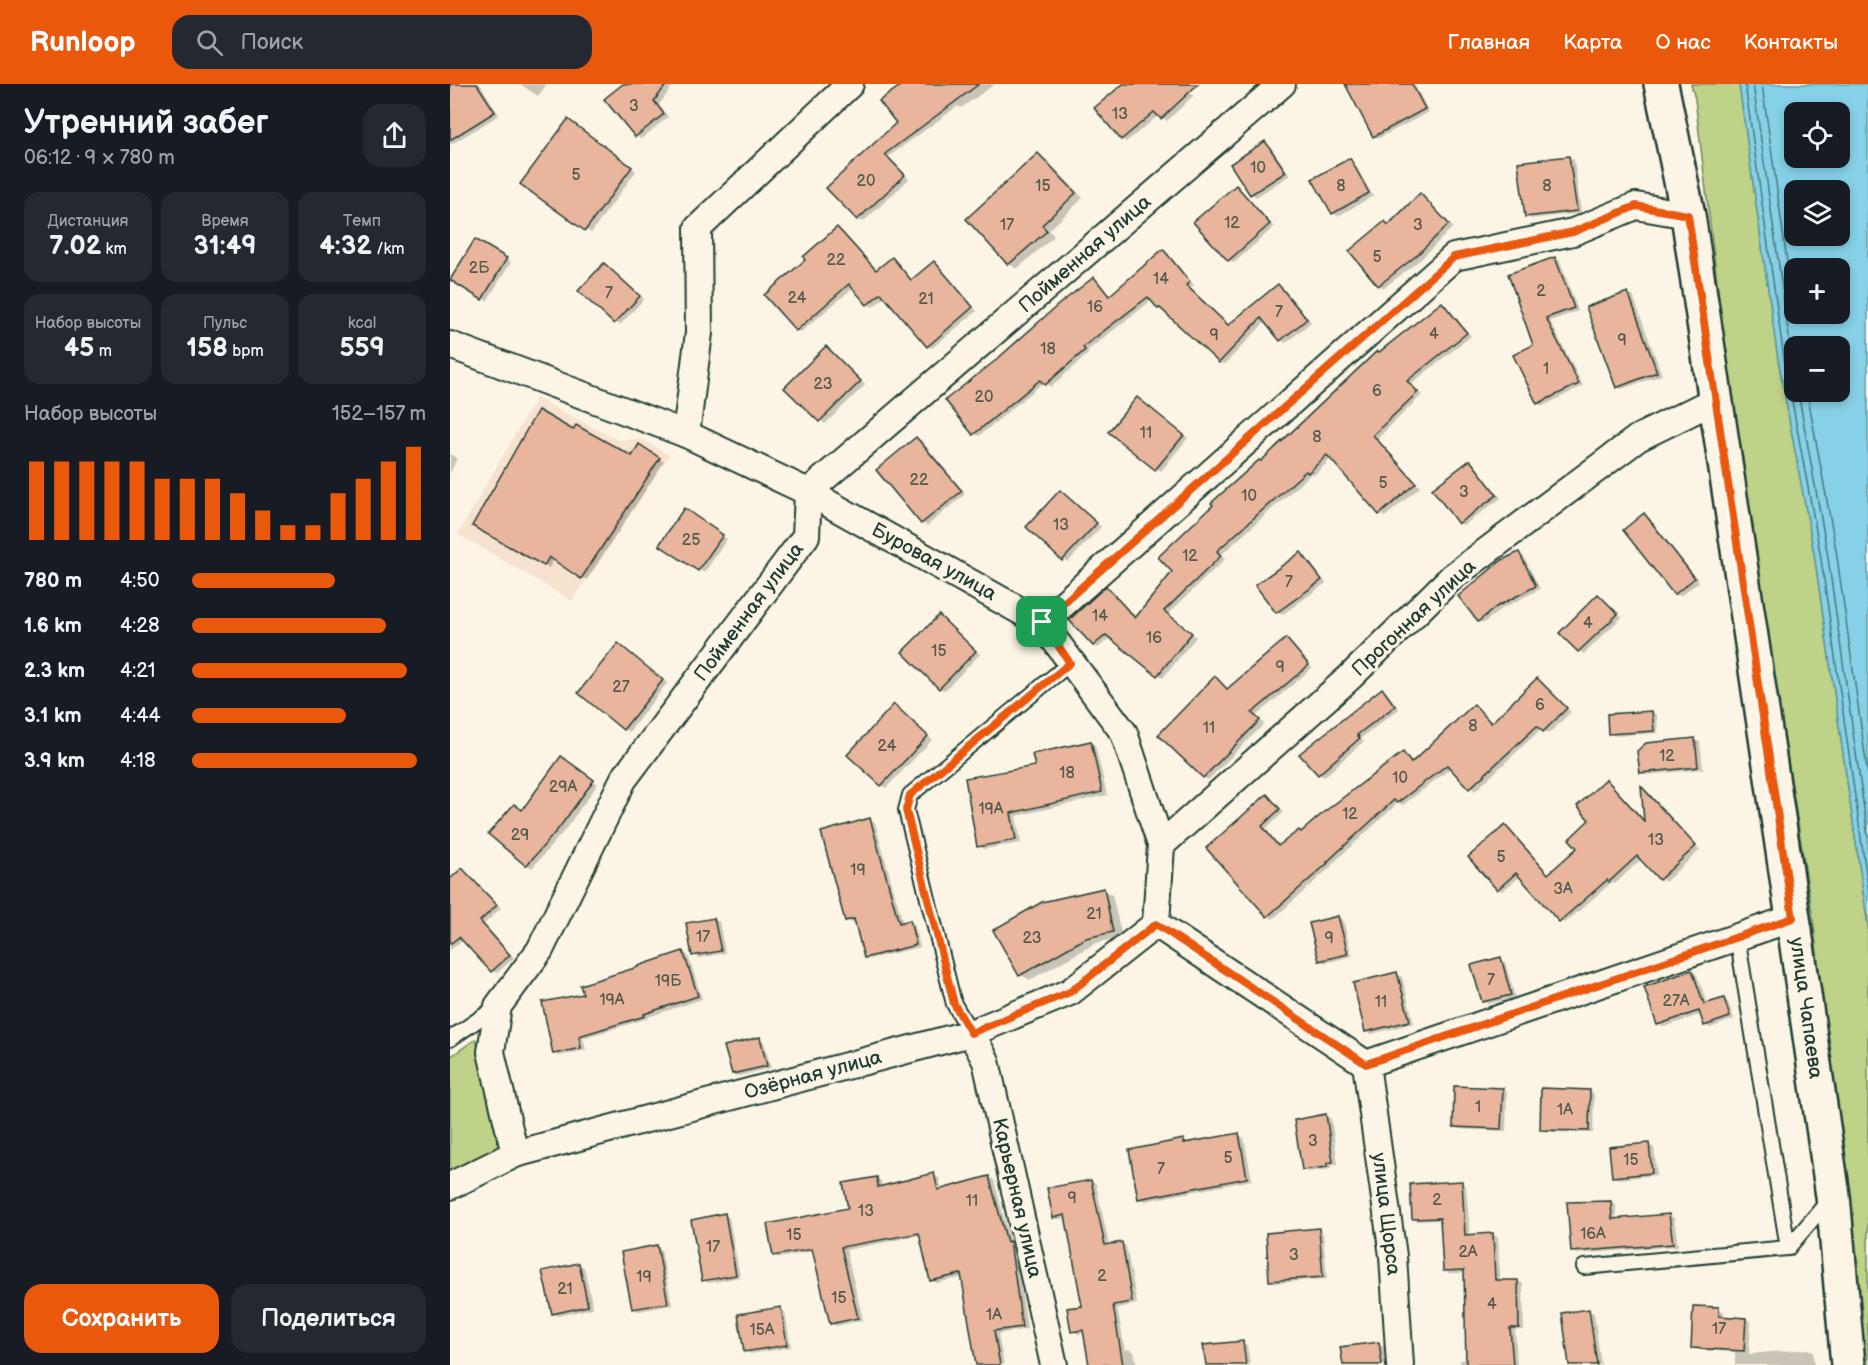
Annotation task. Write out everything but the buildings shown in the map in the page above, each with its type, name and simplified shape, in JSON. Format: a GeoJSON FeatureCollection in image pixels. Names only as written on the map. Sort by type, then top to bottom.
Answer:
{"type":"FeatureCollection","features":[{"type":"Feature","properties":{"kind":"street"},"geometry":{"type":"LineString","coordinates":[[686,434],[699,333],[698,228],[850,84]]}},
{"type":"Feature","properties":{"kind":"street","name":"Пойменная улица"},"geometry":{"type":"LineString","coordinates":[[515,1154],[491,1052],[498,1006],[540,950],[623,780],[806,536],[808,492],[1282,84]]}},
{"type":"Feature","properties":{"kind":"street","name":"улица Чапаева"},"geometry":{"type":"LineString","coordinates":[[1661,84],[1688,215],[1793,918],[1833,1196],[1848,1365]]}},
{"type":"Feature","properties":{"kind":"street"},"geometry":{"type":"LineString","coordinates":[[1042,622],[1454,257],[1573,232],[1636,206],[1688,215]]}},
{"type":"Feature","properties":{"kind":"street","name":"Буровая улица"},"geometry":{"type":"LineString","coordinates":[[450,345],[686,434],[808,492],[1042,622],[1070,663],[1124,733],[1161,844],[1156,924]]}},
{"type":"Feature","properties":{"kind":"street","name":"Прогонная улица"},"geometry":{"type":"LineString","coordinates":[[1161,844],[1350,677],[1452,577],[1638,438],[1716,399]]}},
{"type":"Feature","properties":{"kind":"street"},"geometry":{"type":"LineString","coordinates":[[1156,924],[1366,1064],[1793,918]]}},
{"type":"Feature","properties":{"kind":"street","name":"Озёрная улица"},"geometry":{"type":"LineString","coordinates":[[450,1186],[515,1154],[971,1033],[1070,992],[1156,924]]}},
{"type":"Feature","properties":{"kind":"street","name":"Карьерная улица"},"geometry":{"type":"LineString","coordinates":[[971,1033],[986,1060],[1054,1365]]}},
{"type":"Feature","properties":{"kind":"street","name":"улица Щорса"},"geometry":{"type":"LineString","coordinates":[[1366,1064],[1393,1257],[1400,1365]]}},
{"type":"Feature","properties":{"kind":"lane"},"geometry":{"type":"LineString","coordinates":[[971,1033],[954,1004],[906,810],[910,795],[1070,663]]}},
{"type":"Feature","properties":{"kind":"lane"},"geometry":{"type":"LineString","coordinates":[[1737,936],[1788,1248]]}},
{"type":"Feature","properties":{"kind":"lane"},"geometry":{"type":"LineString","coordinates":[[450,1040],[498,1006]]}},
{"type":"Feature","properties":{"kind":"lane"},"geometry":{"type":"LineString","coordinates":[[1584,1267],[1788,1248],[1833,1196]]}},
{"type":"Feature","properties":{"kind":"shaded area"},"geometry":{"type":"Polygon","coordinates":[[[536,398],[618,440],[642,439],[669,455],[572,601],[458,534],[536,398]]]}},
{"type":"Feature","properties":{"kind":"green space"},"geometry":{"type":"Polygon","coordinates":[[[1691,84],[1739,84],[1784,402],[1786,402],[1814,553],[1868,926],[1868,1365],[1866,1365],[1813,919],[1732,406],[1695,99],[1691,84]]]}},
{"type":"Feature","properties":{"kind":"green space"},"geometry":{"type":"Polygon","coordinates":[[[476,1039],[503,1148],[450,1173],[450,1057],[476,1039]]]}},
{"type":"Feature","properties":{"kind":"water"},"geometry":{"type":"Polygon","coordinates":[[[1739,84],[1868,84],[1868,926],[1814,553],[1786,402],[1850,402],[1850,336],[1784,336],[1784,391],[1739,84]]]}},
{"type":"Feature","properties":{"kind":"route"},"geometry":{"type":"LineString","coordinates":[[1636,206],[1688,215],[1793,918],[1366,1064],[1156,924],[1070,992],[971,1033],[954,1004],[906,810],[910,795],[1070,663],[1042,622],[1454,257],[1573,232],[1636,206]]}}]}
